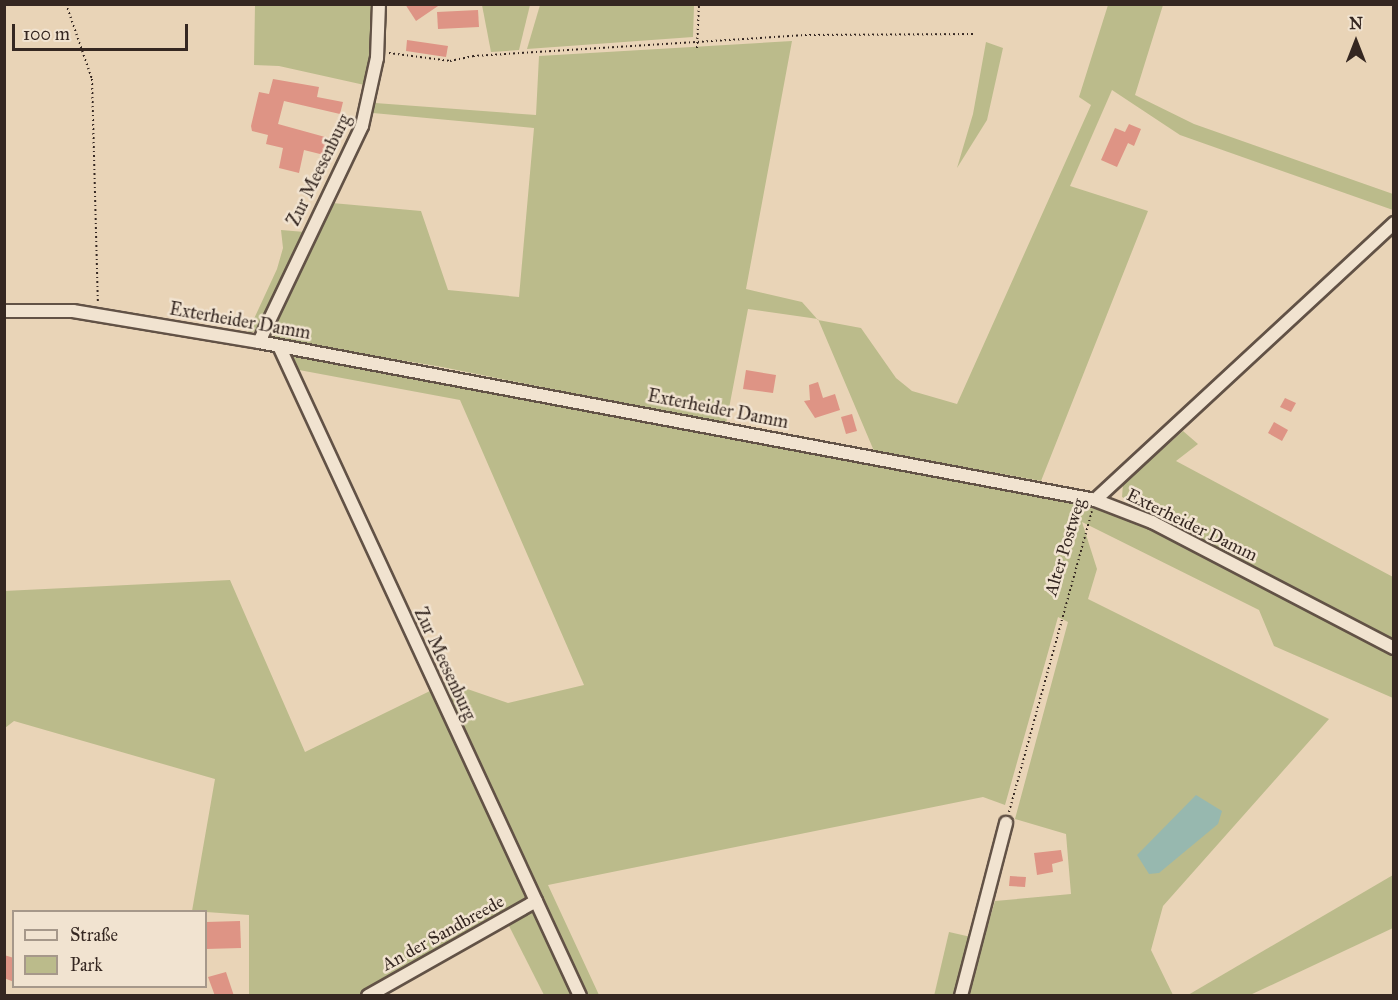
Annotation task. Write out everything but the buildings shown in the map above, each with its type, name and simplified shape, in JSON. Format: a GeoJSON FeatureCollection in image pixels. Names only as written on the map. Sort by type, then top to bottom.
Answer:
{"type":"FeatureCollection","features":[{"type":"Feature","properties":{"kind":"street","name":"Zur Meesenburg"},"geometry":{"type":"LineString","coordinates":[[259,342],[362,126],[378,51],[379,4]]}},
{"type":"Feature","properties":{"kind":"street","name":"Alter Postweg"},"geometry":{"type":"LineString","coordinates":[[1095,500],[1394,223]]}},
{"type":"Feature","properties":{"kind":"street","name":"Exterheider Damm"},"geometry":{"type":"LineString","coordinates":[[4,311],[32,309],[98,315],[259,342],[1095,500],[1152,522],[1394,648]]}},
{"type":"Feature","properties":{"kind":"street","name":"Zur Meesenburg"},"geometry":{"type":"LineString","coordinates":[[279,346],[580,996]]}},
{"type":"Feature","properties":{"kind":"street"},"geometry":{"type":"LineString","coordinates":[[961,996],[1006,823]]}},
{"type":"Feature","properties":{"kind":"street","name":"An der Sandbreede"},"geometry":{"type":"LineString","coordinates":[[368,996],[536,902]]}},
{"type":"Feature","properties":{"kind":"path"},"geometry":{"type":"LineString","coordinates":[[66,4],[92,80],[98,315]]}},
{"type":"Feature","properties":{"kind":"path"},"geometry":{"type":"LineString","coordinates":[[697,48],[699,4]]}},
{"type":"Feature","properties":{"kind":"path"},"geometry":{"type":"LineString","coordinates":[[378,51],[450,61],[697,41],[805,35],[975,34]]}},
{"type":"Feature","properties":{"kind":"path","name":"Alter Postweg"},"geometry":{"type":"LineString","coordinates":[[1006,823],[1095,500]]}},
{"type":"Feature","properties":{"kind":"green space"},"geometry":{"type":"Polygon","coordinates":[[[255,5],[373,5],[369,86],[279,66],[254,65],[255,5]]]}},
{"type":"Feature","properties":{"kind":"green space"},"geometry":{"type":"Polygon","coordinates":[[[482,5],[530,5],[519,50],[491,52],[482,5]]]}},
{"type":"Feature","properties":{"kind":"green space"},"geometry":{"type":"Polygon","coordinates":[[[540,5],[694,5],[693,37],[527,49],[540,5]]]}},
{"type":"Feature","properties":{"kind":"green space"},"geometry":{"type":"Polygon","coordinates":[[[1108,5],[1163,5],[1135,95],[1194,124],[1393,194],[1393,210],[1180,135],[1112,90],[1070,186],[1148,211],[1041,481],[874,451],[818,320],[861,328],[896,378],[912,391],[957,404],[1091,105],[1079,97],[1108,5]]]}},
{"type":"Feature","properties":{"kind":"green space"},"geometry":{"type":"Polygon","coordinates":[[[792,41],[746,289],[802,302],[817,319],[748,309],[726,424],[442,367],[278,340],[271,331],[332,203],[421,211],[448,290],[519,297],[534,128],[373,113],[375,103],[536,115],[539,56],[792,41]]]}},
{"type":"Feature","properties":{"kind":"green space"},"geometry":{"type":"Polygon","coordinates":[[[986,42],[1003,48],[987,120],[957,168],[973,114],[986,42]]]}},
{"type":"Feature","properties":{"kind":"green space"},"geometry":{"type":"Polygon","coordinates":[[[281,230],[305,232],[260,329],[247,334],[277,269],[283,248],[281,230]]]}},
{"type":"Feature","properties":{"kind":"green space"},"geometry":{"type":"Polygon","coordinates":[[[293,356],[1104,509],[1151,529],[1393,656],[1393,698],[1274,646],[1259,610],[1082,522],[1097,569],[1088,599],[1329,719],[1163,906],[1151,950],[1173,995],[967,995],[995,901],[1071,894],[1066,834],[1015,819],[1068,622],[1058,617],[1005,805],[983,797],[548,885],[599,995],[587,995],[443,685],[447,682],[508,703],[584,685],[460,400],[299,370],[293,356]]]}},
{"type":"Feature","properties":{"kind":"green space"},"geometry":{"type":"Polygon","coordinates":[[[1183,431],[1198,444],[1176,461],[1393,577],[1393,639],[1122,497],[1123,484],[1183,431]]]}},
{"type":"Feature","properties":{"kind":"green space"},"geometry":{"type":"Polygon","coordinates":[[[230,580],[305,752],[432,690],[528,899],[365,995],[249,995],[249,915],[192,910],[215,779],[14,721],[5,728],[4,591],[230,580]]]}},
{"type":"Feature","properties":{"kind":"green space"},"geometry":{"type":"Polygon","coordinates":[[[1393,875],[1393,928],[1250,995],[1188,995],[1393,875]]]}},
{"type":"Feature","properties":{"kind":"green space"},"geometry":{"type":"Polygon","coordinates":[[[534,910],[574,995],[544,995],[508,924],[534,910]]]}},
{"type":"Feature","properties":{"kind":"green space"},"geometry":{"type":"Polygon","coordinates":[[[949,932],[971,937],[956,995],[934,996],[949,932]]]}},
{"type":"Feature","properties":{"kind":"water"},"geometry":{"type":"Polygon","coordinates":[[[1196,795],[1222,811],[1218,824],[1159,873],[1149,874],[1137,855],[1196,795]]]}}]}
